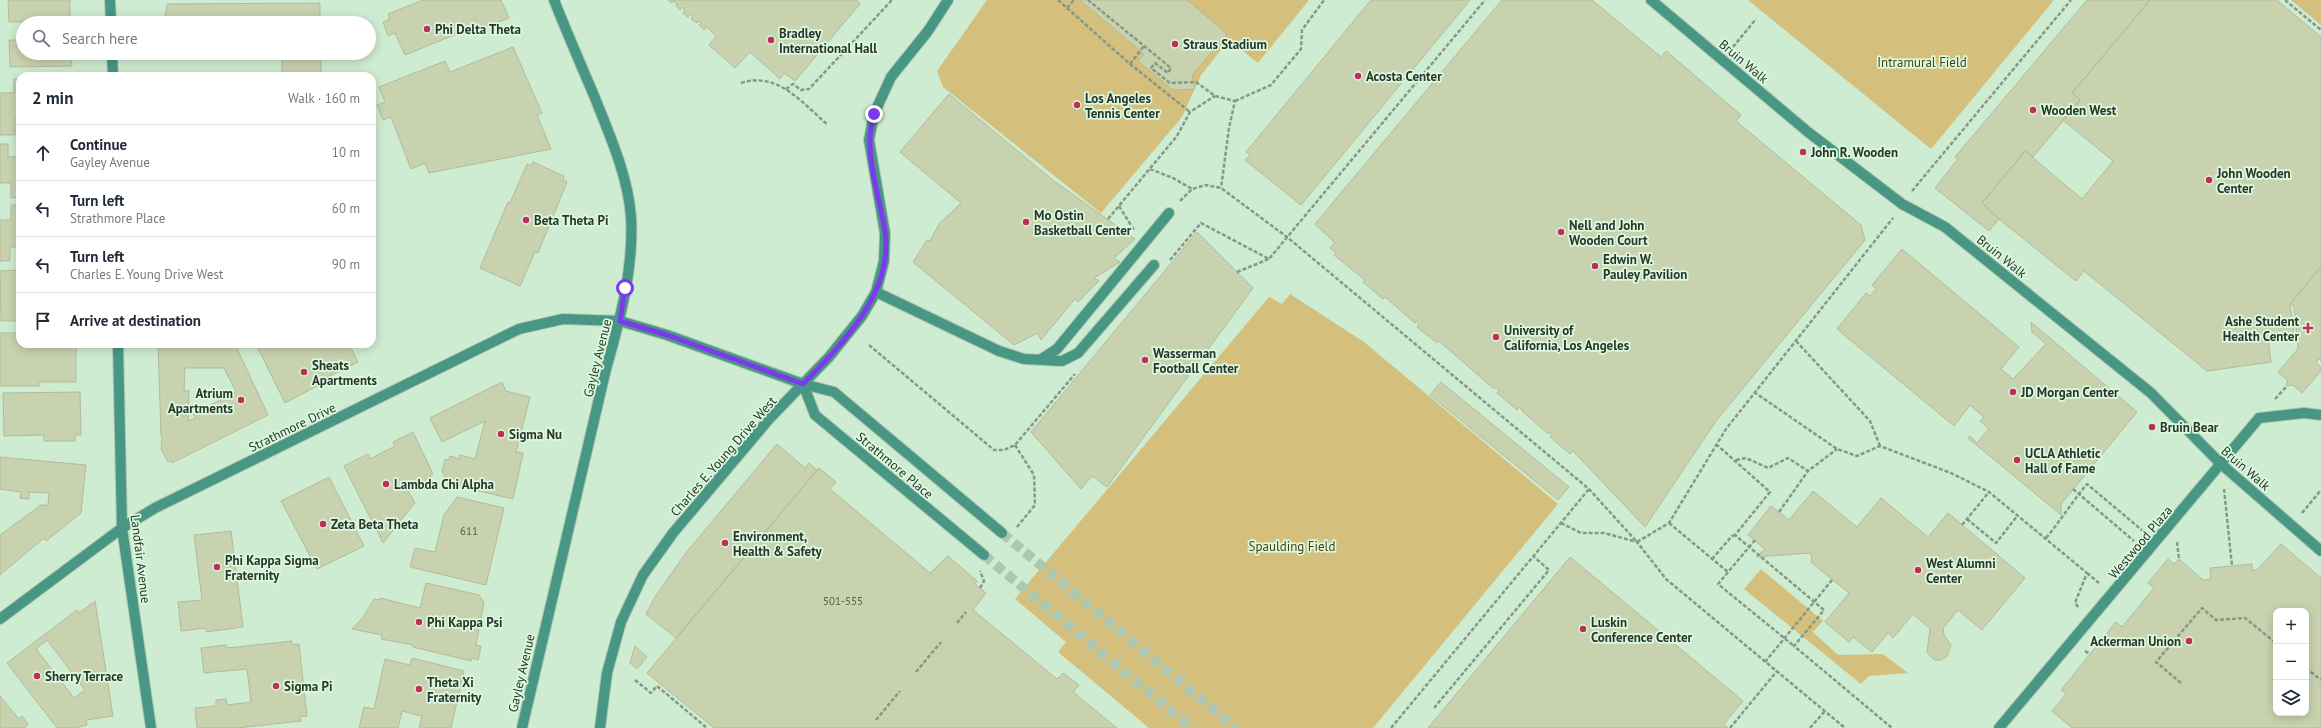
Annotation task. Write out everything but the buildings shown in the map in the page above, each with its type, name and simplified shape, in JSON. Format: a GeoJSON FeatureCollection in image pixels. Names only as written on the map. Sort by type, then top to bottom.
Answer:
{"type":"FeatureCollection","features":[{"type":"Feature","properties":{"kind":"street"},"geometry":{"type":"LineString","coordinates":[[110,0],[111,16]]}},
{"type":"Feature","properties":{"kind":"street","name":"Gayley Avenue"},"geometry":{"type":"LineString","coordinates":[[522,728],[606,369],[620,321],[631,244],[631,216],[624,181],[614,145],[554,0]]}},
{"type":"Feature","properties":{"kind":"street","name":"Charles E. Young Drive West"},"geometry":{"type":"LineString","coordinates":[[600,728],[607,673],[619,629],[643,575],[682,522],[770,418],[829,357],[862,316],[876,292],[884,261],[885,233],[869,140],[874,114],[892,77],[928,31],[948,0]]}},
{"type":"Feature","properties":{"kind":"street","name":"Bruin Walk"},"geometry":{"type":"LineString","coordinates":[[1651,0],[1808,132],[1902,204],[1945,227],[2151,393],[2221,464],[2321,550]]}},
{"type":"Feature","properties":{"kind":"street"},"geometry":{"type":"LineString","coordinates":[[112,60],[113,72]]}},
{"type":"Feature","properties":{"kind":"street"},"geometry":{"type":"LineString","coordinates":[[1040,360],[1057,349],[1169,213]]}},
{"type":"Feature","properties":{"kind":"street"},"geometry":{"type":"LineString","coordinates":[[876,292],[999,351],[1024,359],[1062,361],[1078,353],[1154,265]]}},
{"type":"Feature","properties":{"kind":"street","name":"Strathmore Drive"},"geometry":{"type":"LineString","coordinates":[[0,619],[122,528],[155,508],[520,329],[563,319],[620,321]]}},
{"type":"Feature","properties":{"kind":"street","name":"Strathmore Place"},"geometry":{"type":"LineString","coordinates":[[620,321],[667,335],[803,384],[834,392],[1002,533]]}},
{"type":"Feature","properties":{"kind":"street","name":"Landfair Avenue"},"geometry":{"type":"LineString","coordinates":[[118,348],[122,528],[151,728]]}},
{"type":"Feature","properties":{"kind":"street","name":"Strathmore Place"},"geometry":{"type":"LineString","coordinates":[[803,384],[815,415],[907,493],[984,555]]}},
{"type":"Feature","properties":{"kind":"street","name":"Westwood Plaza"},"geometry":{"type":"LineString","coordinates":[[1999,728],[2091,622],[2260,418],[2304,413],[2321,415]]}},
{"type":"Feature","properties":{"kind":"path"},"geometry":{"type":"LineString","coordinates":[[786,89],[793,84],[801,90],[809,89],[892,0]]}},
{"type":"Feature","properties":{"kind":"path"},"geometry":{"type":"LineString","coordinates":[[1058,0],[1130,64],[1190,112]]}},
{"type":"Feature","properties":{"kind":"path"},"geometry":{"type":"LineString","coordinates":[[1067,8],[1074,0]]}},
{"type":"Feature","properties":{"kind":"path"},"geometry":{"type":"LineString","coordinates":[[1088,0],[1171,68],[1168,73],[1155,63],[1151,68],[1170,83],[1196,82],[1215,96],[1235,101],[1271,85],[1301,50],[1302,30],[1324,0]]}},
{"type":"Feature","properties":{"kind":"path"},"geometry":{"type":"LineString","coordinates":[[1237,272],[1269,259],[1485,0]]}},
{"type":"Feature","properties":{"kind":"path"},"geometry":{"type":"LineString","coordinates":[[1919,182],[2071,0]]}},
{"type":"Feature","properties":{"kind":"path"},"geometry":{"type":"LineString","coordinates":[[2285,0],[2321,30]]}},
{"type":"Feature","properties":{"kind":"path"},"geometry":{"type":"LineString","coordinates":[[1723,60],[1756,19]]}},
{"type":"Feature","properties":{"kind":"path"},"geometry":{"type":"LineString","coordinates":[[1130,64],[1144,46]]}},
{"type":"Feature","properties":{"kind":"path"},"geometry":{"type":"LineString","coordinates":[[741,83],[754,79],[770,81],[786,89],[828,125]]}},
{"type":"Feature","properties":{"kind":"path"},"geometry":{"type":"LineString","coordinates":[[1108,220],[1177,136],[1190,112],[1215,96]]}},
{"type":"Feature","properties":{"kind":"path"},"geometry":{"type":"LineString","coordinates":[[1221,188],[1229,128],[1235,101]]}},
{"type":"Feature","properties":{"kind":"path"},"geometry":{"type":"LineString","coordinates":[[1150,169],[1173,178],[1192,189]]}},
{"type":"Feature","properties":{"kind":"path"},"geometry":{"type":"LineString","coordinates":[[1169,213],[1192,189],[1206,185],[1221,188],[1287,237],[1589,489],[1637,542],[1666,580],[1846,728]]}},
{"type":"Feature","properties":{"kind":"path"},"geometry":{"type":"LineString","coordinates":[[1119,206],[1143,244]]}},
{"type":"Feature","properties":{"kind":"path"},"geometry":{"type":"LineString","coordinates":[[1166,265],[1201,223],[1269,259]]}},
{"type":"Feature","properties":{"kind":"path"},"geometry":{"type":"LineString","coordinates":[[1561,522],[1581,533],[1604,533],[1637,542],[1669,524],[1716,444],[1754,392],[1880,236]]}},
{"type":"Feature","properties":{"kind":"path"},"geometry":{"type":"LineString","coordinates":[[1796,341],[1870,421],[1880,446]]}},
{"type":"Feature","properties":{"kind":"path"},"geometry":{"type":"LineString","coordinates":[[869,345],[994,450],[1004,450],[1015,445],[1080,367]]}},
{"type":"Feature","properties":{"kind":"path"},"geometry":{"type":"LineString","coordinates":[[1754,392],[1837,449],[1857,456],[1880,446],[1951,473],[1989,492],[2097,580]]}},
{"type":"Feature","properties":{"kind":"path"},"geometry":{"type":"LineString","coordinates":[[1712,559],[1732,536],[1735,535],[1770,492],[1736,460],[1716,444]]}},
{"type":"Feature","properties":{"kind":"path"},"geometry":{"type":"LineString","coordinates":[[1779,512],[1808,471],[1837,449]]}},
{"type":"Feature","properties":{"kind":"path"},"geometry":{"type":"LineString","coordinates":[[1736,460],[1746,458],[1768,468],[1788,458],[1808,471]]}},
{"type":"Feature","properties":{"kind":"path"},"geometry":{"type":"LineString","coordinates":[[2221,464],[2232,566]]}},
{"type":"Feature","properties":{"kind":"path"},"geometry":{"type":"LineString","coordinates":[[2046,538],[2065,516],[2067,507],[2086,484],[2157,543]]}},
{"type":"Feature","properties":{"kind":"path"},"geometry":{"type":"LineString","coordinates":[[1391,728],[1589,489]]}},
{"type":"Feature","properties":{"kind":"path"},"geometry":{"type":"LineString","coordinates":[[2073,489],[2148,553]]}},
{"type":"Feature","properties":{"kind":"path"},"geometry":{"type":"LineString","coordinates":[[2292,525],[2321,490]]}},
{"type":"Feature","properties":{"kind":"path"},"geometry":{"type":"LineString","coordinates":[[1962,525],[1989,492]]}},
{"type":"Feature","properties":{"kind":"path"},"geometry":{"type":"LineString","coordinates":[[1967,519],[1996,543],[2018,515]]}},
{"type":"Feature","properties":{"kind":"path"},"geometry":{"type":"LineString","coordinates":[[1669,524],[1728,572]]}},
{"type":"Feature","properties":{"kind":"path"},"geometry":{"type":"LineString","coordinates":[[1735,535],[1824,610],[1794,646]]}},
{"type":"Feature","properties":{"kind":"path"},"geometry":{"type":"LineString","coordinates":[[1755,540],[1718,584],[1892,728]]}},
{"type":"Feature","properties":{"kind":"path"},"geometry":{"type":"LineString","coordinates":[[1434,708],[1549,570],[1533,556]]}},
{"type":"Feature","properties":{"kind":"path"},"geometry":{"type":"LineString","coordinates":[[2087,573],[2075,604],[2091,622]]}},
{"type":"Feature","properties":{"kind":"path"},"geometry":{"type":"LineString","coordinates":[[1765,662],[1832,580]]}},
{"type":"Feature","properties":{"kind":"path"},"geometry":{"type":"LineString","coordinates":[[2181,683],[2156,662],[2202,608],[2216,620],[2245,618],[2273,641]]}},
{"type":"Feature","properties":{"kind":"path"},"geometry":{"type":"LineString","coordinates":[[957,623],[966,612]]}},
{"type":"Feature","properties":{"kind":"path"},"geometry":{"type":"LineString","coordinates":[[916,672],[941,642]]}},
{"type":"Feature","properties":{"kind":"path"},"geometry":{"type":"LineString","coordinates":[[2309,670],[2321,680]]}},
{"type":"Feature","properties":{"kind":"path"},"geometry":{"type":"LineString","coordinates":[[1730,728],[1776,671]]}},
{"type":"Feature","properties":{"kind":"path"},"geometry":{"type":"LineString","coordinates":[[636,680],[651,693],[658,686],[707,728]]}},
{"type":"Feature","properties":{"kind":"path"},"geometry":{"type":"LineString","coordinates":[[876,720],[900,691]]}},
{"type":"Feature","properties":{"kind":"path"},"geometry":{"type":"LineString","coordinates":[[1810,728],[1825,711]]}},
{"type":"Feature","properties":{"kind":"green space","name":"Los Angeles Tennis Center"},"geometry":{"type":"Polygon","coordinates":[[[987,0],[1309,0],[1258,63],[1229,40],[1201,75],[1182,117],[1101,213],[943,87],[937,71],[987,0]]]}},
{"type":"Feature","properties":{"kind":"green space","name":"Intramural Field"},"geometry":{"type":"Polygon","coordinates":[[[1748,0],[2054,0],[1931,149],[1748,0]]]}},
{"type":"Feature","properties":{"kind":"green space"},"geometry":{"type":"Polygon","coordinates":[[[2291,0],[2321,0],[2321,25],[2291,0]]]}},
{"type":"Feature","properties":{"kind":"green space","name":"Spaulding Field"},"geometry":{"type":"Polygon","coordinates":[[[1290,294],[1364,342],[1558,504],[1373,728],[1149,728],[1058,652],[1066,642],[1015,599],[1269,297],[1282,304],[1290,294]]]}},
{"type":"Feature","properties":{"kind":"green space"},"geometry":{"type":"Polygon","coordinates":[[[1761,569],[1823,621],[1813,632],[1838,655],[1883,654],[1908,673],[1869,676],[1861,684],[1744,589],[1761,569]]]}},
{"type":"Feature","properties":{"kind":"tunnel"},"geometry":{"type":"LineString","coordinates":[[1002,533],[1236,728]]}},
{"type":"Feature","properties":{"kind":"tunnel"},"geometry":{"type":"LineString","coordinates":[[984,555],[1192,728]]}},
{"type":"Feature","properties":{"kind":"place","name":"Phi Delta Theta"},"geometry":{"type":"Point","coordinates":[427,29]}},
{"type":"Feature","properties":{"kind":"place","name":"Bradley International Hall"},"geometry":{"type":"Point","coordinates":[771,40]}},
{"type":"Feature","properties":{"kind":"place","name":"Straus Stadium"},"geometry":{"type":"Point","coordinates":[1175,44]}},
{"type":"Feature","properties":{"kind":"place","name":"Acosta Center"},"geometry":{"type":"Point","coordinates":[1358,76]}},
{"type":"Feature","properties":{"kind":"place","name":"Los Angeles Tennis Center"},"geometry":{"type":"Point","coordinates":[1077,105]}},
{"type":"Feature","properties":{"kind":"place","name":"Wooden West"},"geometry":{"type":"Point","coordinates":[2033,110]}},
{"type":"Feature","properties":{"kind":"place","name":"John R. Wooden"},"geometry":{"type":"Point","coordinates":[1803,152]}},
{"type":"Feature","properties":{"kind":"place","name":"John Wooden Center"},"geometry":{"type":"Point","coordinates":[2209,180]}},
{"type":"Feature","properties":{"kind":"place","name":"Beta Theta Pi"},"geometry":{"type":"Point","coordinates":[526,220]}},
{"type":"Feature","properties":{"kind":"place","name":"Mo Ostin Basketball Center"},"geometry":{"type":"Point","coordinates":[1026,222]}},
{"type":"Feature","properties":{"kind":"place","name":"Nell and John Wooden Court"},"geometry":{"type":"Point","coordinates":[1561,232]}},
{"type":"Feature","properties":{"kind":"place","name":"Edwin W. Pauley Pavilion"},"geometry":{"type":"Point","coordinates":[1595,266]}},
{"type":"Feature","properties":{"kind":"place","name":"Ashe Student Health Center"},"geometry":{"type":"Point","coordinates":[2308,328]}},
{"type":"Feature","properties":{"kind":"place","name":"University of California, Los Angeles"},"geometry":{"type":"Point","coordinates":[1496,337]}},
{"type":"Feature","properties":{"kind":"place","name":"Wasserman Football Center"},"geometry":{"type":"Point","coordinates":[1145,360]}},
{"type":"Feature","properties":{"kind":"place","name":"Sheats Apartments"},"geometry":{"type":"Point","coordinates":[304,372]}},
{"type":"Feature","properties":{"kind":"place","name":"JD Morgan Center"},"geometry":{"type":"Point","coordinates":[2013,392]}},
{"type":"Feature","properties":{"kind":"place","name":"Atrium Apartments"},"geometry":{"type":"Point","coordinates":[241,400]}},
{"type":"Feature","properties":{"kind":"place","name":"Bruin Bear"},"geometry":{"type":"Point","coordinates":[2152,427]}},
{"type":"Feature","properties":{"kind":"place","name":"Sigma Nu"},"geometry":{"type":"Point","coordinates":[501,434]}},
{"type":"Feature","properties":{"kind":"place","name":"UCLA Athletic Hall of Fame"},"geometry":{"type":"Point","coordinates":[2017,460]}},
{"type":"Feature","properties":{"kind":"place","name":"Lambda Chi Alpha"},"geometry":{"type":"Point","coordinates":[386,484]}},
{"type":"Feature","properties":{"kind":"place","name":"Zeta Beta Theta"},"geometry":{"type":"Point","coordinates":[323,524]}},
{"type":"Feature","properties":{"kind":"place","name":"Environment, Health & Safety"},"geometry":{"type":"Point","coordinates":[725,543]}},
{"type":"Feature","properties":{"kind":"place","name":"Phi Kappa Sigma Fraternity"},"geometry":{"type":"Point","coordinates":[217,567]}},
{"type":"Feature","properties":{"kind":"place","name":"West Alumni Center"},"geometry":{"type":"Point","coordinates":[1918,570]}},
{"type":"Feature","properties":{"kind":"place","name":"Phi Kappa Psi"},"geometry":{"type":"Point","coordinates":[419,622]}},
{"type":"Feature","properties":{"kind":"place","name":"Luskin Conference Center"},"geometry":{"type":"Point","coordinates":[1583,629]}},
{"type":"Feature","properties":{"kind":"place","name":"Ackerman Union"},"geometry":{"type":"Point","coordinates":[2189,641]}},
{"type":"Feature","properties":{"kind":"place","name":"Sherry Terrace"},"geometry":{"type":"Point","coordinates":[37,676]}},
{"type":"Feature","properties":{"kind":"place","name":"Sigma Pi"},"geometry":{"type":"Point","coordinates":[276,686]}},
{"type":"Feature","properties":{"kind":"place","name":"Theta Xi Fraternity"},"geometry":{"type":"Point","coordinates":[419,689]}},
{"type":"Feature","properties":{"kind":"route"},"geometry":{"type":"LineString","coordinates":[[625,288],[620,321],[667,335],[803,384],[829,357],[862,316],[876,292],[884,261],[885,233],[876,189],[869,140],[874,114]]}}]}
